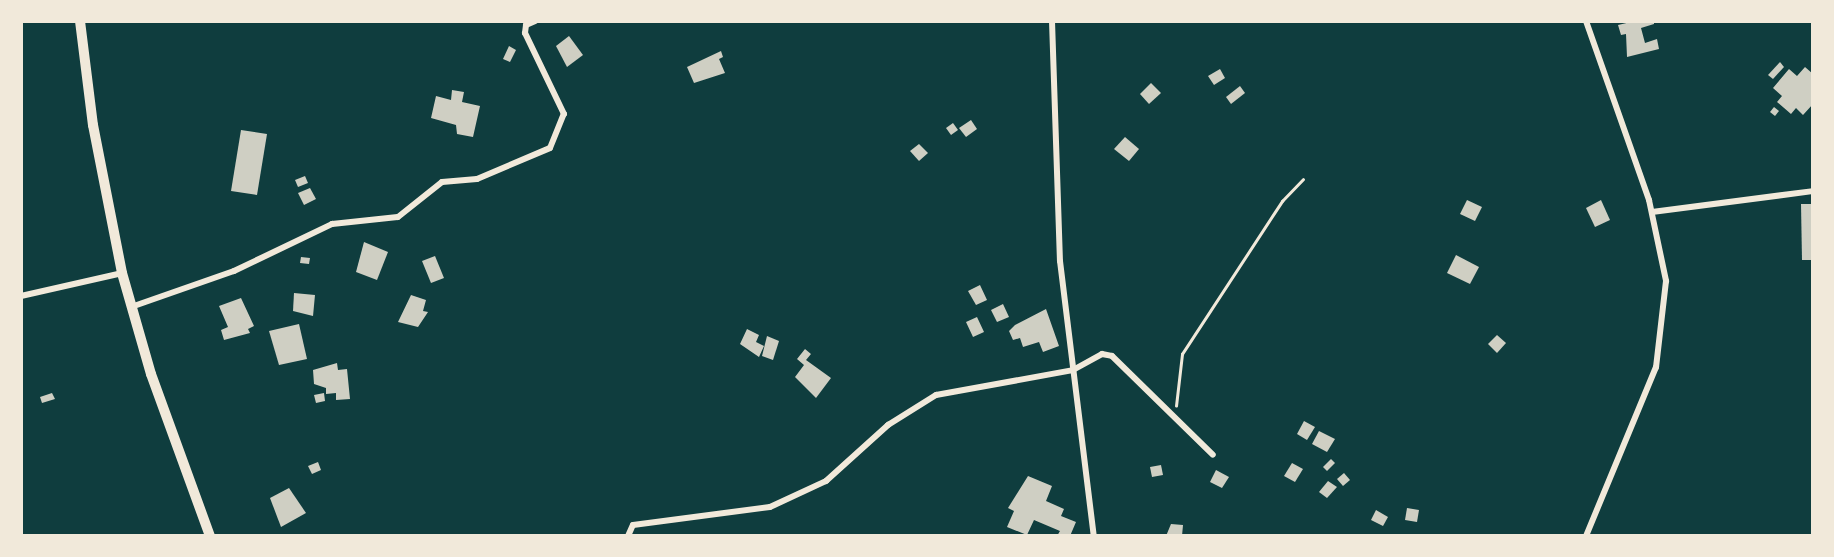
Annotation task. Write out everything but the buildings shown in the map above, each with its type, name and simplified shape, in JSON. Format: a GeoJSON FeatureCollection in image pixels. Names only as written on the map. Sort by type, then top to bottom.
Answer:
{"type":"FeatureCollection","features":[{"type":"Feature","properties":{"kind":"highway"},"geometry":{"type":"LineString","coordinates":[[80,21],[93,125],[122,274],[210,536]]}},
{"type":"Feature","properties":{"kind":"street"},"geometry":{"type":"LineString","coordinates":[[131,307],[234,271],[332,224],[398,217],[442,182],[477,179],[550,148],[564,114],[525,33],[526,25],[535,21]]}},
{"type":"Feature","properties":{"kind":"street"},"geometry":{"type":"LineString","coordinates":[[1052,21],[1060,261],[1094,536]]}},
{"type":"Feature","properties":{"kind":"street"},"geometry":{"type":"LineString","coordinates":[[1586,21],[1652,212],[1665,281],[1656,367],[1586,536]]}},
{"type":"Feature","properties":{"kind":"street"},"geometry":{"type":"LineString","coordinates":[[1652,212],[1813,191]]}},
{"type":"Feature","properties":{"kind":"street"},"geometry":{"type":"LineString","coordinates":[[21,296],[122,274]]}},
{"type":"Feature","properties":{"kind":"street"},"geometry":{"type":"LineString","coordinates":[[628,536],[633,525],[770,507],[818,486],[888,425],[936,395],[1073,370],[1102,355],[1112,356],[1213,455]]}},
{"type":"Feature","properties":{"kind":"path"},"geometry":{"type":"LineString","coordinates":[[1176,420],[1182,354],[1282,201],[1303,179]]}}]}
